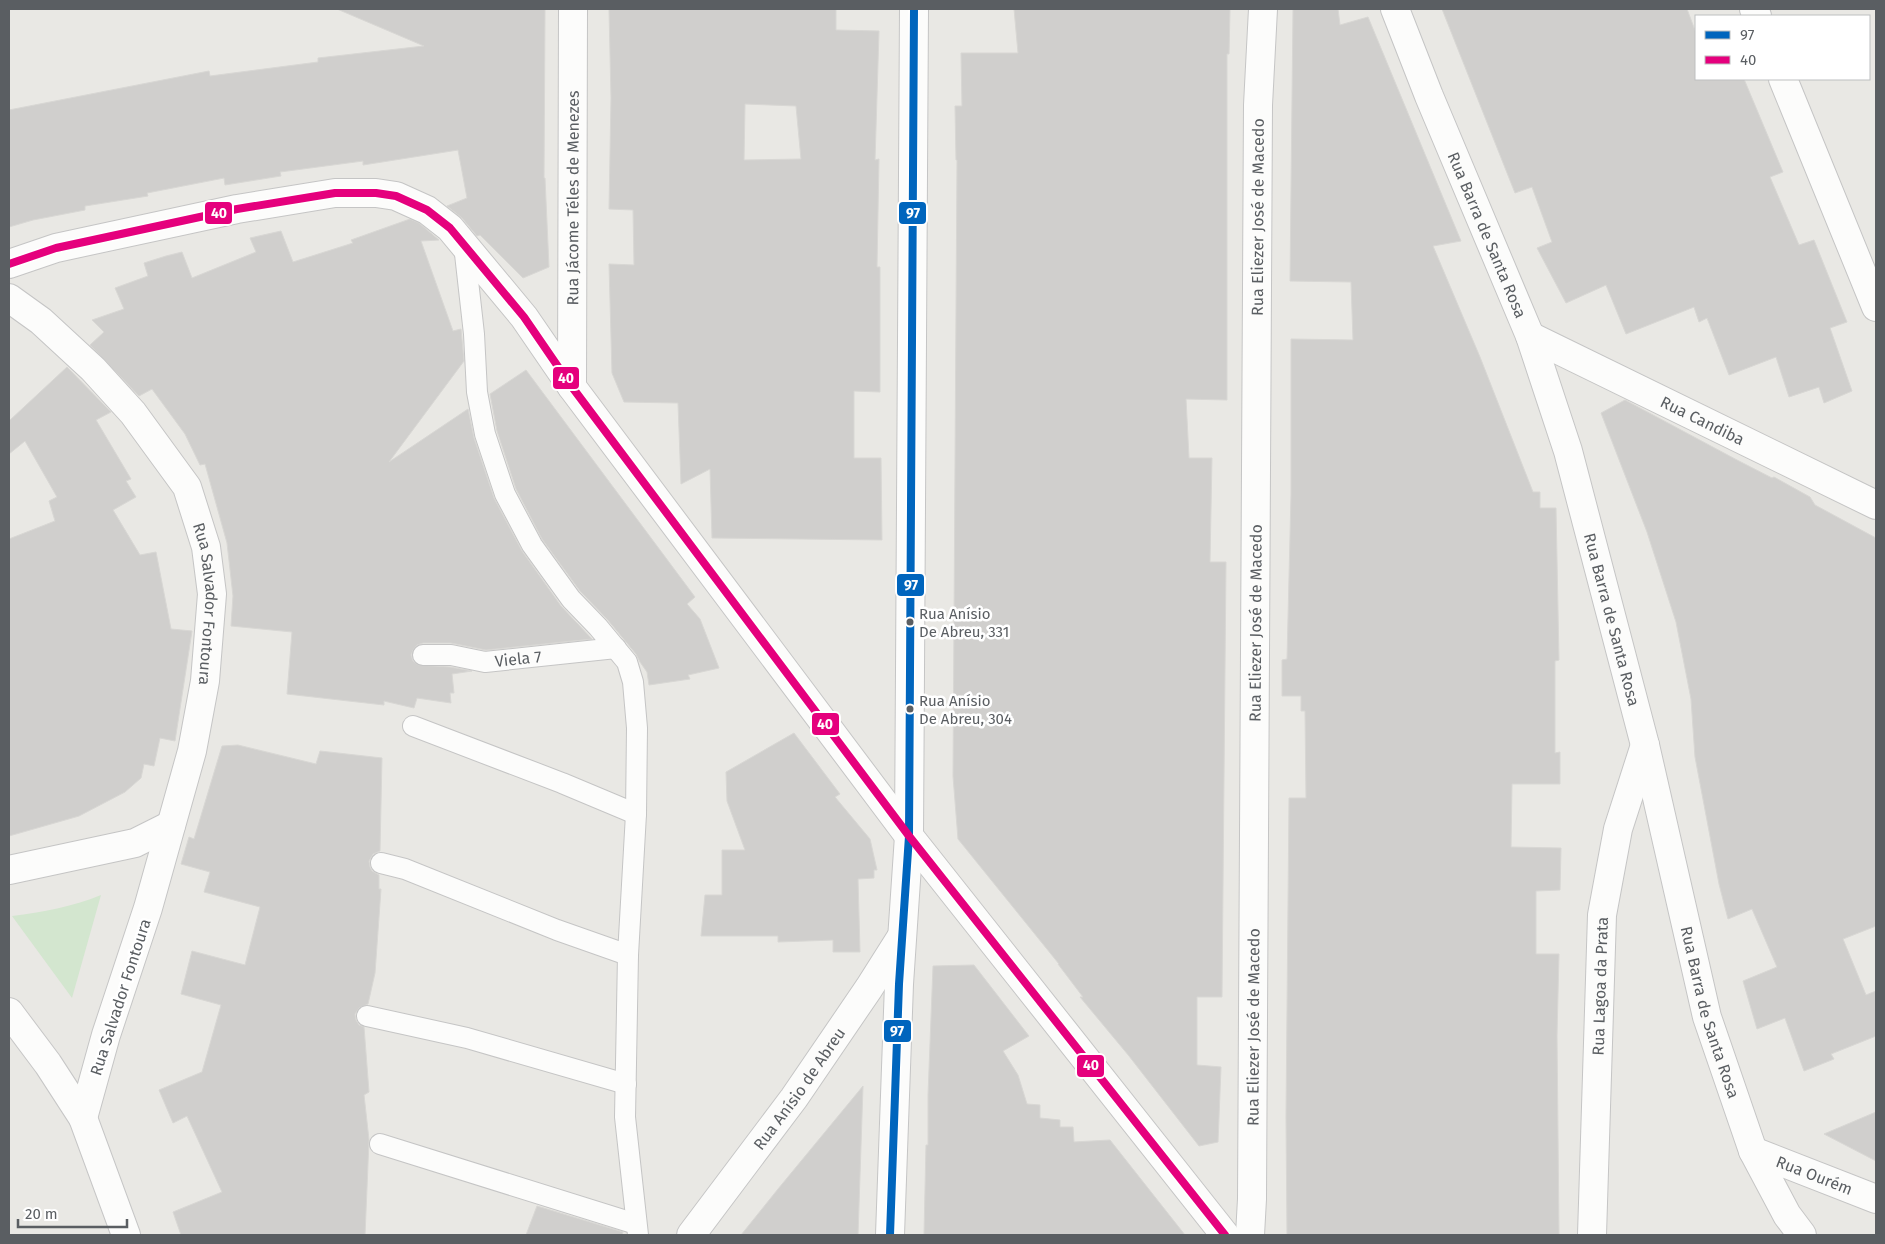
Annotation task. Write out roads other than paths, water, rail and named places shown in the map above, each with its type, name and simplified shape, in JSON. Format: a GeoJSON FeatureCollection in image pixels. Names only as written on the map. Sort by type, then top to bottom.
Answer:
{"type":"FeatureCollection","features":[{"type":"Feature","properties":{"kind":"street","name":"Rua Jácome Téles de Menezes"},"geometry":{"type":"LineString","coordinates":[[572,386],[573,9]]}},
{"type":"Feature","properties":{"kind":"street"},"geometry":{"type":"LineString","coordinates":[[890,1235],[902,936],[909,836],[914,9]]}},
{"type":"Feature","properties":{"kind":"street","name":"Rua Eliezer José de Macedo"},"geometry":{"type":"LineString","coordinates":[[1250,1235],[1252,1190],[1258,114],[1263,9]]}},
{"type":"Feature","properties":{"kind":"street","name":"Rua Barra de Santa Rosa"},"geometry":{"type":"LineString","coordinates":[[1395,9],[1429,96],[1530,336],[1568,451],[1645,744],[1707,1017],[1753,1151],[1787,1215],[1802,1235]]}},
{"type":"Feature","properties":{"kind":"street"},"geometry":{"type":"LineString","coordinates":[[1783,80],[1876,307]]}},
{"type":"Feature","properties":{"kind":"street"},"geometry":{"type":"LineString","coordinates":[[9,264],[56,248],[119,233],[237,209],[335,193],[376,193],[396,196],[427,210],[450,228],[524,317],[572,386],[909,836],[1226,1235]]}},
{"type":"Feature","properties":{"kind":"street","name":"Rua Salvador Fontoura"},"geometry":{"type":"LineString","coordinates":[[9,298],[47,327],[92,369],[133,413],[187,487],[206,547],[212,594],[205,681],[192,751],[148,908],[106,1035],[83,1118]]}},
{"type":"Feature","properties":{"kind":"street","name":"Rua Candiba"},"geometry":{"type":"LineString","coordinates":[[1530,336],[1876,505]]}},
{"type":"Feature","properties":{"kind":"street","name":"Rua Lagoa da Prata"},"geometry":{"type":"LineString","coordinates":[[1592,1235],[1602,915],[1618,829],[1645,744]]}},
{"type":"Feature","properties":{"kind":"street"},"geometry":{"type":"LineString","coordinates":[[9,870],[135,843],[171,825]]}},
{"type":"Feature","properties":{"kind":"street","name":"Rua Anísio de Abreu"},"geometry":{"type":"LineString","coordinates":[[691,1235],[794,1098],[902,936]]}},
{"type":"Feature","properties":{"kind":"street"},"geometry":{"type":"LineString","coordinates":[[9,1012],[48,1064],[83,1118],[126,1235]]}},
{"type":"Feature","properties":{"kind":"street","name":"Rua Ourém"},"geometry":{"type":"LineString","coordinates":[[1753,1151],[1876,1199]]}},
{"type":"Feature","properties":{"kind":"lane"},"geometry":{"type":"LineString","coordinates":[[380,1144],[637,1230],[625,1117],[628,954],[636,814],[637,728],[633,682],[627,662],[571,599],[532,545],[505,494],[485,434],[477,392],[474,334],[464,245]]}},
{"type":"Feature","properties":{"kind":"lane","name":"Viela 7"},"geometry":{"type":"LineString","coordinates":[[423,655],[451,655],[485,662],[616,648]]}},
{"type":"Feature","properties":{"kind":"lane"},"geometry":{"type":"LineString","coordinates":[[413,726],[562,783],[636,814]]}},
{"type":"Feature","properties":{"kind":"lane"},"geometry":{"type":"LineString","coordinates":[[381,863],[405,870],[566,933],[628,954]]}},
{"type":"Feature","properties":{"kind":"lane"},"geometry":{"type":"LineString","coordinates":[[367,1016],[467,1038],[626,1084]]}},
{"type":"Feature","properties":{"kind":"place","name":"Rua Anísio De Abreu, 331"},"geometry":{"type":"Point","coordinates":[910,622]}},
{"type":"Feature","properties":{"kind":"place","name":"Rua Anísio De Abreu, 304"},"geometry":{"type":"Point","coordinates":[910,709]}}]}
